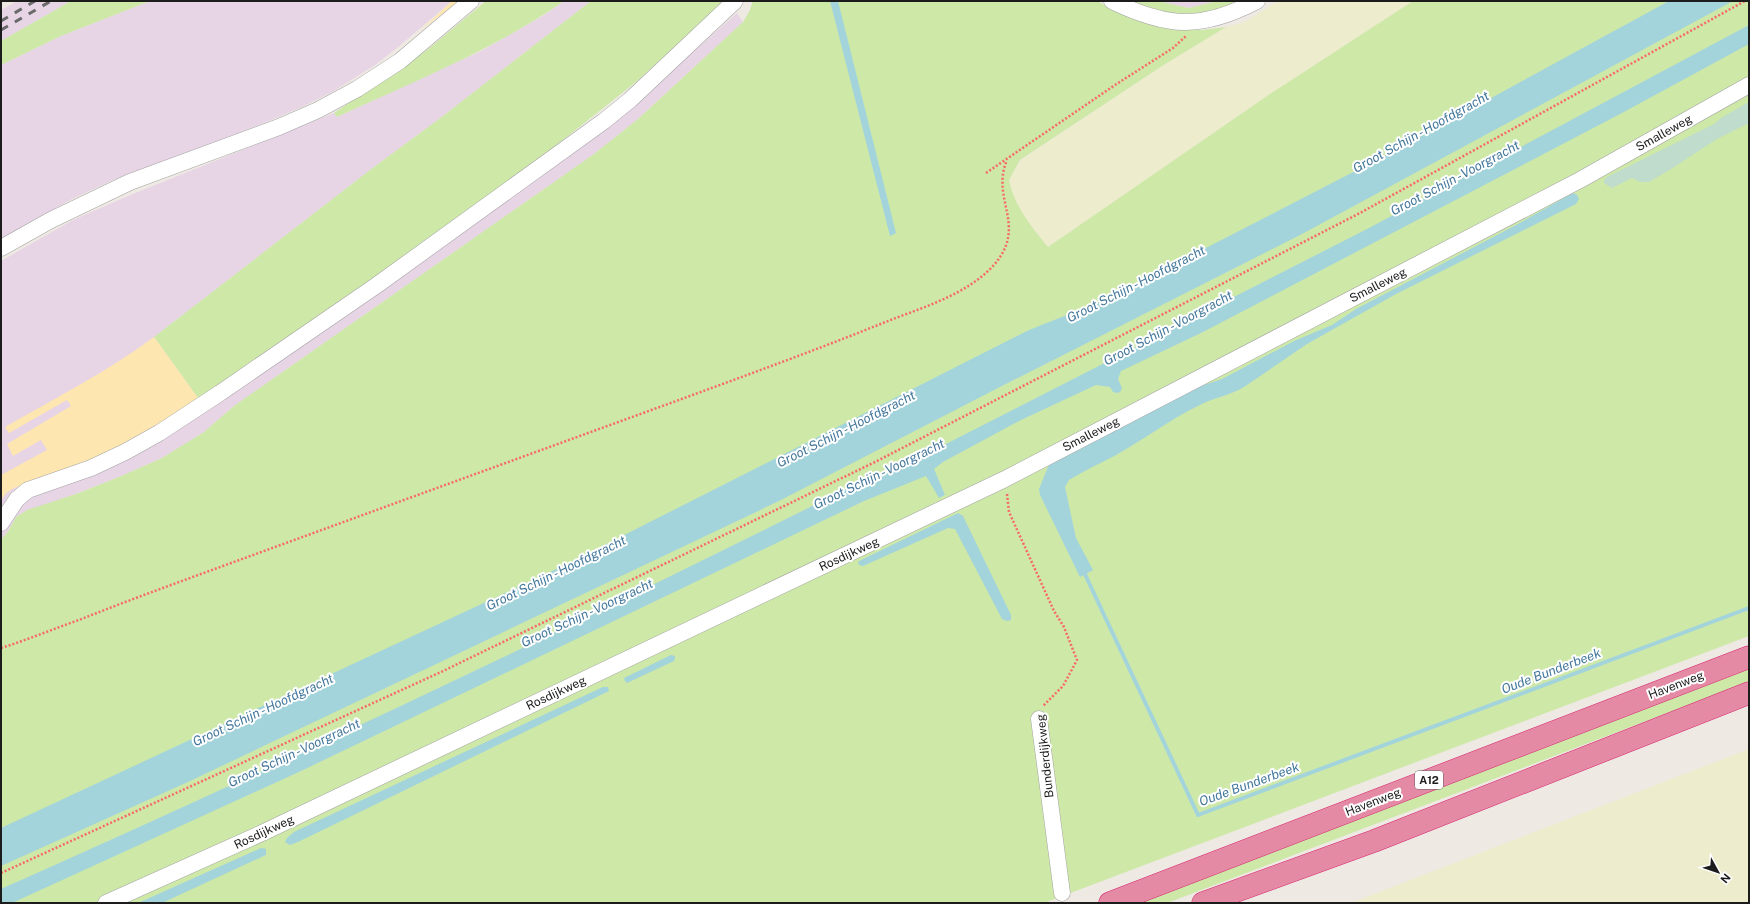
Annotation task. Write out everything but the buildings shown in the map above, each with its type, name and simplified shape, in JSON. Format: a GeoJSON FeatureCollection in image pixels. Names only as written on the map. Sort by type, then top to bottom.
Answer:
{"type":"FeatureCollection","features":[{"type":"Feature","properties":{"kind":"highway","name":"Havenweg"},"geometry":{"type":"LineString","coordinates":[[1110,903],[1749,657]]}},
{"type":"Feature","properties":{"kind":"highway"},"geometry":{"type":"LineString","coordinates":[[1204,903],[1374,841],[1749,693]]}},
{"type":"Feature","properties":{"kind":"highway"},"geometry":{"type":"LineString","coordinates":[[1237,903],[1374,841]]}},
{"type":"Feature","properties":{"kind":"street"},"geometry":{"type":"LineString","coordinates":[[1,248],[51,220],[130,182],[279,128],[358,89],[400,61],[471,1]]}},
{"type":"Feature","properties":{"kind":"street"},"geometry":{"type":"LineString","coordinates":[[1,523],[16,499],[28,490],[91,468],[125,452],[159,433],[377,286],[604,121],[630,100],[735,1]]}},
{"type":"Feature","properties":{"kind":"street"},"geometry":{"type":"LineString","coordinates":[[1112,1],[1149,16],[1165,20],[1192,23],[1228,14],[1257,1]]}},
{"type":"Feature","properties":{"kind":"street","name":"Smalleweg"},"geometry":{"type":"LineString","coordinates":[[1005,479],[1580,180],[1749,85]]}},
{"type":"Feature","properties":{"kind":"street","name":"Rosdijkweg"},"geometry":{"type":"LineString","coordinates":[[106,903],[262,833],[1005,479]]}},
{"type":"Feature","properties":{"kind":"street","name":"Bunderdijkweg"},"geometry":{"type":"LineString","coordinates":[[1039,719],[1062,893]]}},
{"type":"Feature","properties":{"kind":"path"},"geometry":{"type":"LineString","coordinates":[[1,873],[441,672],[874,462],[1360,214],[1745,1]]}},
{"type":"Feature","properties":{"kind":"path"},"geometry":{"type":"LineString","coordinates":[[986,173],[1115,85],[1173,48],[1187,35],[1192,23]]}},
{"type":"Feature","properties":{"kind":"path"},"geometry":{"type":"LineString","coordinates":[[1,648],[812,351],[941,300],[972,284],[993,266],[1005,249],[1010,234],[1009,214],[1002,190],[1003,173],[1007,160]]}},
{"type":"Feature","properties":{"kind":"path","name":"Bunderdijkweg"},"geometry":{"type":"LineString","coordinates":[[1005,479],[1009,512],[1054,611],[1064,627],[1077,660],[1063,686],[1039,710],[1039,719]]}},
{"type":"Feature","properties":{"kind":"shaded area"},"geometry":{"type":"Polygon","coordinates":[[[17,1],[71,1],[1,41],[1,10],[17,1]]]}},
{"type":"Feature","properties":{"kind":"shaded area"},"geometry":{"type":"Polygon","coordinates":[[[150,1],[452,1],[375,65],[332,92],[304,106],[252,128],[113,180],[72,199],[1,239],[1,65],[61,36],[150,1]]]}},
{"type":"Feature","properties":{"kind":"shaded area"},"geometry":{"type":"Polygon","coordinates":[[[564,1],[591,1],[154,337],[207,411],[663,79],[737,13],[743,22],[638,119],[594,154],[234,406],[204,432],[162,458],[119,477],[16,517],[9,530],[1,540],[1,261],[73,220],[128,196],[334,113],[337,117],[481,51],[541,17],[564,1]]]}},
{"type":"Feature","properties":{"kind":"shaded area"},"geometry":{"type":"Polygon","coordinates":[[[1157,1],[1217,1],[1189,8],[1157,1]]]}},
{"type":"Feature","properties":{"kind":"green space"},"geometry":{"type":"Polygon","coordinates":[[[71,1],[150,1],[61,36],[1,65],[1,41],[71,1]]]}},
{"type":"Feature","properties":{"kind":"green space"},"geometry":{"type":"Polygon","coordinates":[[[486,1],[564,1],[537,19],[482,50],[337,117],[334,113],[427,50],[486,1]]]}},
{"type":"Feature","properties":{"kind":"green space"},"geometry":{"type":"Polygon","coordinates":[[[591,1],[725,1],[636,82],[539,159],[374,279],[198,398],[154,337],[591,1]]]}},
{"type":"Feature","properties":{"kind":"green space"},"geometry":{"type":"Polygon","coordinates":[[[753,1],[1097,1],[1111,8],[1178,29],[1202,30],[1226,27],[1162,66],[1020,160],[1009,180],[1011,190],[1024,216],[1048,247],[1270,94],[1413,1],[1749,1],[1749,636],[1044,903],[1,903],[1,540],[9,530],[16,517],[27,510],[76,494],[162,458],[204,432],[234,406],[594,154],[638,119],[743,22],[753,1]]]}},
{"type":"Feature","properties":{"kind":"green space"},"geometry":{"type":"Polygon","coordinates":[[[1124,1],[1157,1],[1189,8],[1217,1],[1243,1],[1211,11],[1184,14],[1156,11],[1124,1]]]}},
{"type":"Feature","properties":{"kind":"green space"},"geometry":{"type":"Polygon","coordinates":[[[1278,1],[1413,1],[1270,94],[1048,247],[1026,219],[1011,193],[1009,180],[1021,160],[1162,66],[1226,27],[1242,23],[1278,1]]]}},
{"type":"Feature","properties":{"kind":"green space"},"geometry":{"type":"Polygon","coordinates":[[[1749,102],[1749,123],[1717,139],[1649,182],[1640,182],[1632,178],[1612,188],[1604,183],[1604,180],[1607,177],[1714,124],[1721,118],[1749,102]]]}},
{"type":"Feature","properties":{"kind":"green space"},"geometry":{"type":"Polygon","coordinates":[[[1749,669],[1749,682],[1167,903],[1140,903],[1749,669]]]}},
{"type":"Feature","properties":{"kind":"green space"},"geometry":{"type":"Polygon","coordinates":[[[1749,749],[1749,903],[1351,903],[1749,749]]]}},
{"type":"Feature","properties":{"kind":"sand"},"geometry":{"type":"Polygon","coordinates":[[[452,1],[459,1],[421,30],[452,1]]]}},
{"type":"Feature","properties":{"kind":"sand"},"geometry":{"type":"Polygon","coordinates":[[[154,337],[198,398],[179,412],[103,455],[63,472],[14,488],[6,493],[1,500],[1,475],[47,450],[41,440],[13,456],[7,444],[71,406],[67,400],[9,433],[5,427],[118,362],[154,337]]]}},
{"type":"Feature","properties":{"kind":"water"},"geometry":{"type":"Polygon","coordinates":[[[830,1],[838,1],[896,233],[890,236],[830,1]]]}},
{"type":"Feature","properties":{"kind":"water","name":"Groot Schijn - Hoofdgracht"},"geometry":{"type":"Polygon","coordinates":[[[1669,1],[1733,1],[1302,234],[779,501],[188,782],[1,866],[1,828],[565,565],[1029,330],[1105,300],[1394,151],[1669,1]]]}},
{"type":"Feature","properties":{"kind":"water"},"geometry":{"type":"Polygon","coordinates":[[[1749,25],[1749,44],[1622,113],[1203,332],[1121,371],[1118,379],[1122,388],[1120,392],[1113,392],[1110,387],[1096,385],[1021,420],[943,462],[934,469],[945,495],[939,498],[926,476],[864,501],[301,771],[12,903],[1,903],[1,889],[218,791],[434,690],[648,587],[862,481],[891,472],[1369,228],[1749,25]]]}},
{"type":"Feature","properties":{"kind":"water"},"geometry":{"type":"Polygon","coordinates":[[[1573,193],[1577,195],[1579,199],[1576,204],[1396,294],[1307,344],[1244,387],[1192,409],[1121,452],[1069,480],[1065,487],[1076,538],[1093,570],[1080,577],[1040,495],[1039,489],[1050,462],[1087,445],[1201,386],[1222,379],[1294,341],[1332,325],[1356,309],[1516,225],[1573,193]]]}},
{"type":"Feature","properties":{"kind":"water"},"geometry":{"type":"Polygon","coordinates":[[[958,513],[963,516],[1011,615],[1011,620],[1007,621],[1002,619],[955,529],[948,528],[863,566],[859,565],[858,562],[861,560],[958,513]]]}},
{"type":"Feature","properties":{"kind":"water"},"geometry":{"type":"Polygon","coordinates":[[[671,655],[675,656],[674,661],[627,683],[625,681],[624,678],[671,655]]]}},
{"type":"Feature","properties":{"kind":"water"},"geometry":{"type":"Polygon","coordinates":[[[603,687],[608,687],[609,691],[298,842],[290,845],[285,842],[294,832],[603,687]]]}},
{"type":"Feature","properties":{"kind":"water"},"geometry":{"type":"Polygon","coordinates":[[[261,848],[266,849],[266,855],[162,903],[138,903],[261,848]]]}},
{"type":"Feature","properties":{"kind":"waterway","name":"Oude Bunderbeek"},"geometry":{"type":"LineString","coordinates":[[1083,570],[1198,815],[1749,608]]}},
{"type":"Feature","properties":{"kind":"railway"},"geometry":{"type":"LineString","coordinates":[[1,21],[35,1]]}},
{"type":"Feature","properties":{"kind":"railway"},"geometry":{"type":"LineString","coordinates":[[1,30],[51,1]]}},
{"type":"Feature","properties":{"kind":"water label","name":"Groot Schijn - Voorgracht"},"geometry":{"type":"Point","coordinates":[1455,178]}},
{"type":"Feature","properties":{"kind":"water label","name":"Groot Schijn - Voorgracht"},"geometry":{"type":"Point","coordinates":[1168,328]}},
{"type":"Feature","properties":{"kind":"water label","name":"Groot Schijn - Voorgracht"},"geometry":{"type":"Point","coordinates":[879,474]}},
{"type":"Feature","properties":{"kind":"water label","name":"Groot Schijn - Voorgracht"},"geometry":{"type":"Point","coordinates":[587,613]}},
{"type":"Feature","properties":{"kind":"water label","name":"Groot Schijn - Voorgracht"},"geometry":{"type":"Point","coordinates":[294,753]}}]}
